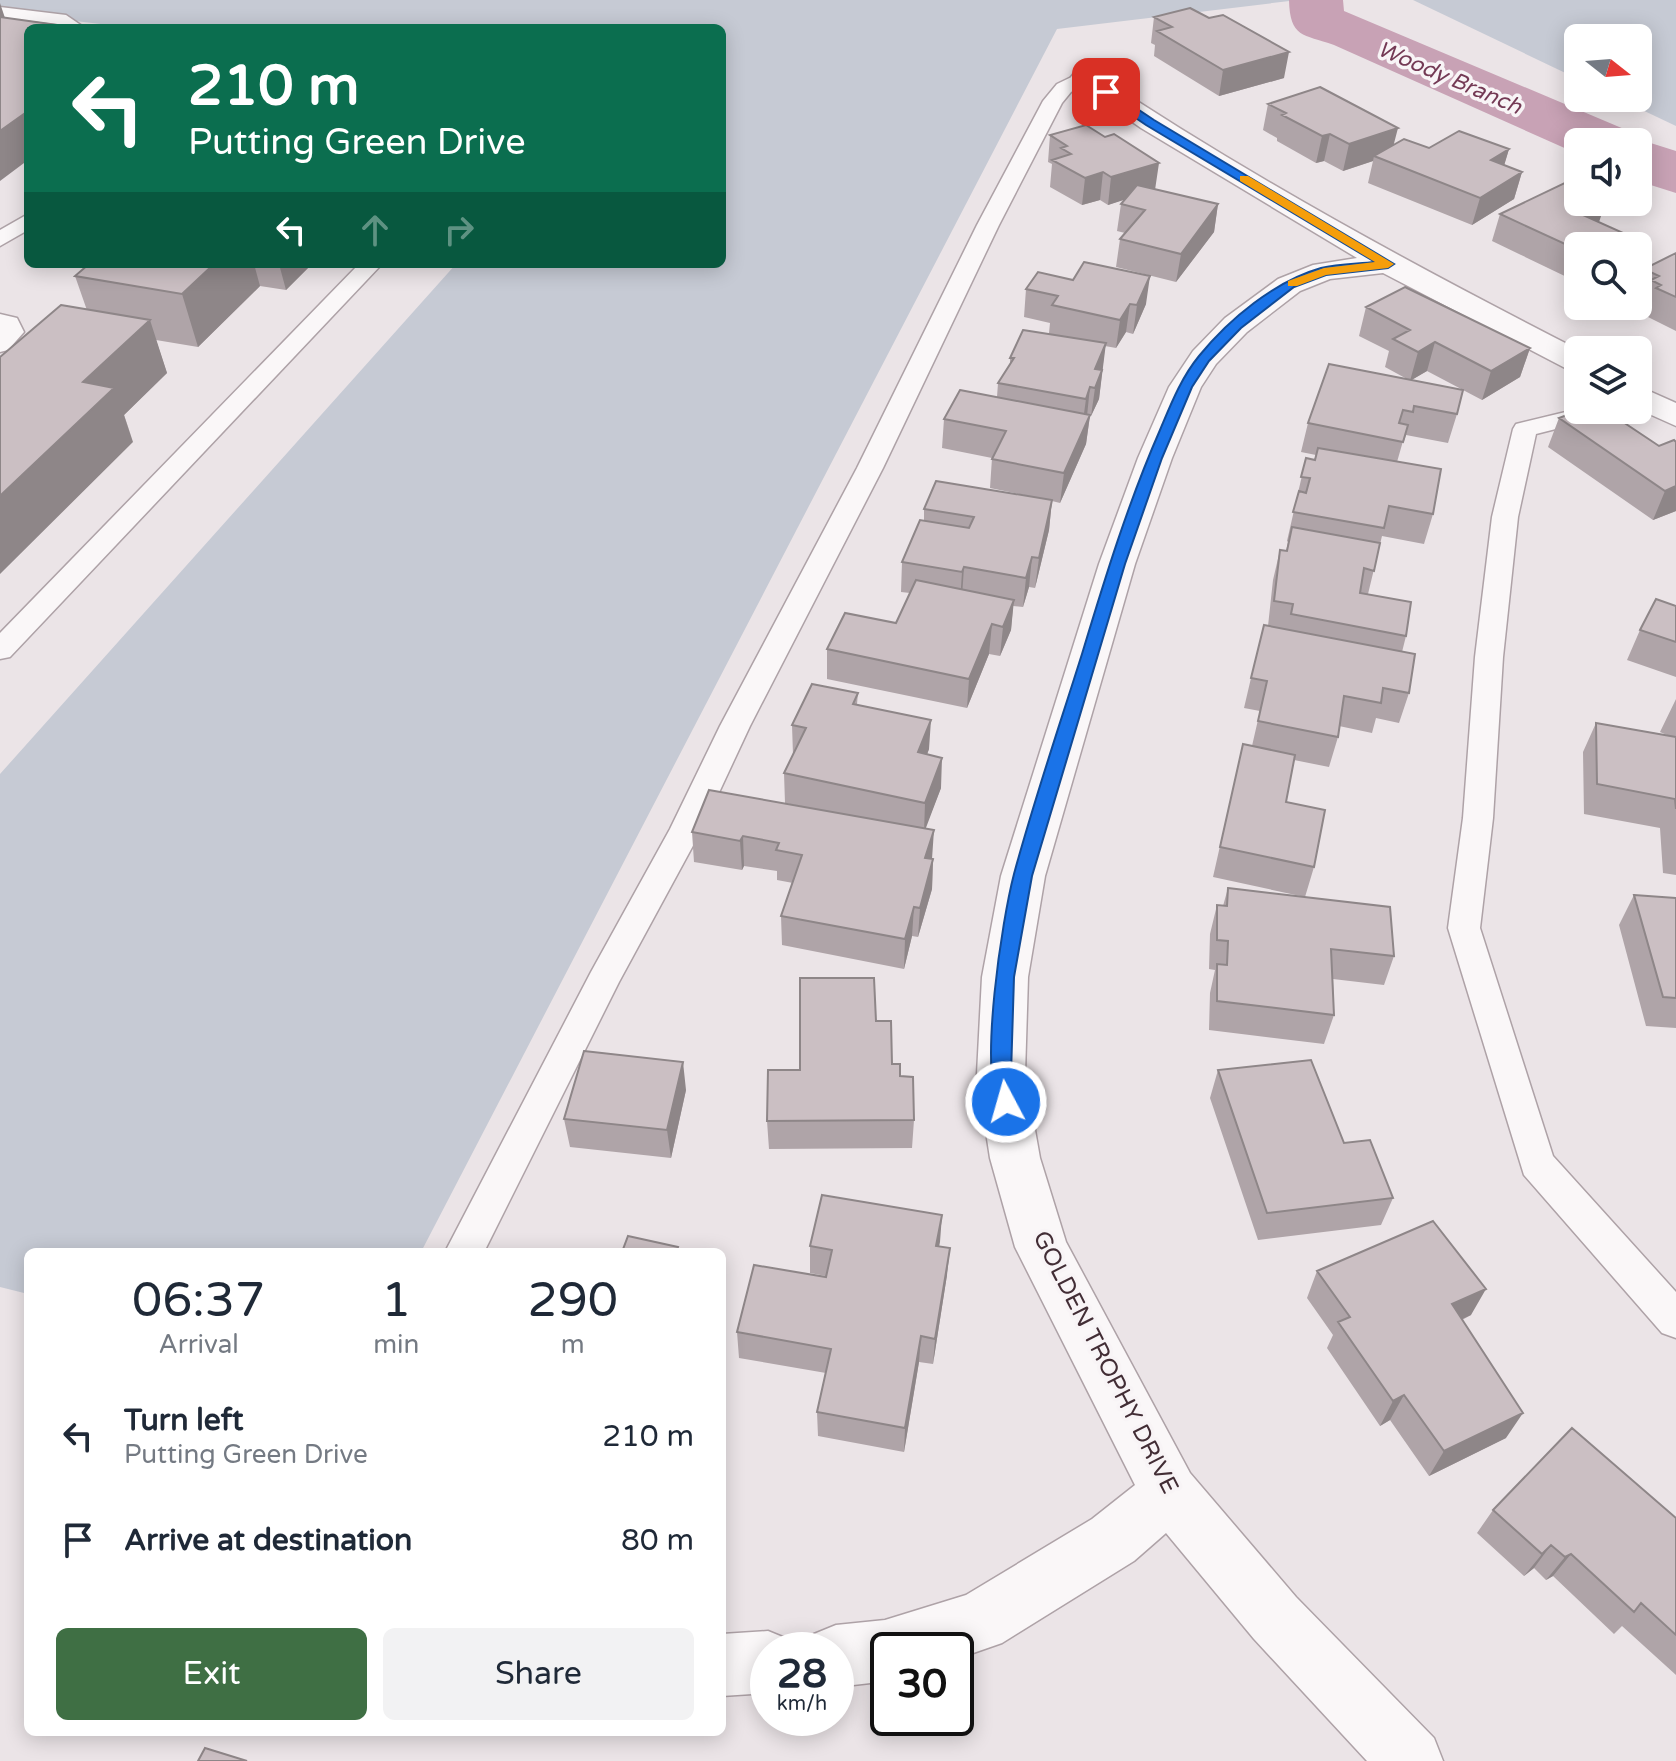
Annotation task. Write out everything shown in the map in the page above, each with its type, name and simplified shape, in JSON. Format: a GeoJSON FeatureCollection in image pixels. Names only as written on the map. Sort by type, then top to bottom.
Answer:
{"type":"FeatureCollection","features":[{"type":"Feature","properties":{"kind":"street"},"geometry":{"type":"LineString","coordinates":[[1084,77],[1150,122],[1388,264],[1564,355]]}},
{"type":"Feature","properties":{"kind":"street","name":"GOLDEN TROPHY DRIVE"},"geometry":{"type":"LineString","coordinates":[[1388,264],[1324,271],[1289,285],[1236,325],[1204,358],[1185,387],[1155,458],[1117,564],[1023,876],[1005,977],[1001,1074],[1015,1158],[1041,1247],[1170,1493],[1275,1618],[1411,1761]]}},
{"type":"Feature","properties":{"kind":"street"},"geometry":{"type":"LineString","coordinates":[[1652,405],[1676,416]]}},
{"type":"Feature","properties":{"kind":"street"},"geometry":{"type":"LineString","coordinates":[[854,1654],[885,1651],[980,1621],[1113,1540],[1170,1493]]}},
{"type":"Feature","properties":{"kind":"street"},"geometry":{"type":"LineString","coordinates":[[726,1665],[750,1663]]}},
{"type":"Feature","properties":{"kind":"lane"},"geometry":{"type":"LineString","coordinates":[[0,12],[60,19],[69,24]]}},
{"type":"Feature","properties":{"kind":"lane"},"geometry":{"type":"LineString","coordinates":[[466,1248],[870,468],[988,225],[1053,101],[1064,88],[1084,77]]}},
{"type":"Feature","properties":{"kind":"lane"},"geometry":{"type":"LineString","coordinates":[[2,242],[24,223]]}},
{"type":"Feature","properties":{"kind":"lane"},"geometry":{"type":"LineString","coordinates":[[0,650],[367,268]]}},
{"type":"Feature","properties":{"kind":"lane"},"geometry":{"type":"LineString","coordinates":[[0,321],[9,323],[13,332],[0,345]]}},
{"type":"Feature","properties":{"kind":"lane"},"geometry":{"type":"LineString","coordinates":[[1564,419],[1525,429],[1505,517],[1489,657],[1478,818],[1464,928],[1537,1164],[1676,1320]]}},
{"type":"Feature","properties":{"kind":"shaded area"},"geometry":{"type":"Polygon","coordinates":[[[0,0],[1298,0],[1057,29],[423,1248],[24,1248],[24,1293],[0,1287],[0,774],[452,268],[726,268],[726,24],[100,24],[0,12],[0,0]]]}},
{"type":"Feature","properties":{"kind":"shaded area"},"geometry":{"type":"Polygon","coordinates":[[[1413,0],[1676,0],[1676,126],[1646,112],[1652,112],[1652,24],[1564,24],[1564,72],[1413,0]]]}},
{"type":"Feature","properties":{"kind":"building"},"geometry":{"type":"Polygon","coordinates":[[[1190,8],[1209,18],[1223,15],[1289,52],[1223,70],[1157,31],[1172,27],[1154,17],[1190,8]]]}},
{"type":"Feature","properties":{"kind":"building"},"geometry":{"type":"Polygon","coordinates":[[[0,17],[50,24],[24,24],[24,114],[0,131],[0,17]]]}},
{"type":"Feature","properties":{"kind":"building"},"geometry":{"type":"Polygon","coordinates":[[[1320,87],[1398,128],[1349,144],[1330,134],[1322,136],[1268,104],[1320,87]]]}},
{"type":"Feature","properties":{"kind":"building"},"geometry":{"type":"Polygon","coordinates":[[[1086,125],[1105,137],[1114,134],[1159,163],[1111,177],[1103,172],[1085,178],[1052,160],[1071,154],[1061,148],[1067,146],[1050,135],[1086,125]]]}},
{"type":"Feature","properties":{"kind":"building"},"geometry":{"type":"Polygon","coordinates":[[[1459,131],[1509,149],[1491,160],[1522,172],[1480,198],[1374,156],[1404,139],[1429,148],[1459,131]]]}},
{"type":"Feature","properties":{"kind":"building"},"geometry":{"type":"Polygon","coordinates":[[[1564,183],[1564,216],[1585,216],[1621,232],[1564,232],[1564,244],[1500,214],[1564,183]]]}},
{"type":"Feature","properties":{"kind":"building"},"geometry":{"type":"Polygon","coordinates":[[[1137,185],[1218,204],[1181,254],[1120,239],[1145,210],[1121,204],[1137,185]]]}},
{"type":"Feature","properties":{"kind":"building"},"geometry":{"type":"Polygon","coordinates":[[[1676,253],[1676,297],[1656,288],[1661,285],[1652,280],[1659,276],[1652,273],[1652,265],[1676,253]]]}},
{"type":"Feature","properties":{"kind":"building"},"geometry":{"type":"Polygon","coordinates":[[[1084,262],[1150,276],[1137,305],[1130,304],[1120,320],[1052,305],[1058,296],[1026,289],[1038,272],[1073,280],[1084,262]]]}},
{"type":"Feature","properties":{"kind":"building"},"geometry":{"type":"Polygon","coordinates":[[[84,268],[210,268],[182,294],[75,276],[84,268]]]}},
{"type":"Feature","properties":{"kind":"building"},"geometry":{"type":"Polygon","coordinates":[[[1405,287],[1530,348],[1491,371],[1435,342],[1418,352],[1393,339],[1410,330],[1366,307],[1405,287]]]}},
{"type":"Feature","properties":{"kind":"building"},"geometry":{"type":"Polygon","coordinates":[[[61,305],[150,320],[83,382],[114,388],[0,496],[0,357],[61,305]]]}},
{"type":"Feature","properties":{"kind":"building"},"geometry":{"type":"Polygon","coordinates":[[[1023,330],[1106,343],[1095,369],[1102,370],[1095,388],[1090,387],[1086,399],[998,383],[1014,358],[1010,358],[1023,330]]]}},
{"type":"Feature","properties":{"kind":"building"},"geometry":{"type":"Polygon","coordinates":[[[1329,364],[1463,390],[1457,414],[1414,406],[1413,412],[1403,410],[1399,423],[1408,425],[1403,442],[1308,423],[1329,364]]]}},
{"type":"Feature","properties":{"kind":"building"},"geometry":{"type":"Polygon","coordinates":[[[960,390],[1090,415],[1064,473],[992,459],[1006,431],[944,419],[960,390]]]}},
{"type":"Feature","properties":{"kind":"building"},"geometry":{"type":"Polygon","coordinates":[[[1568,424],[1626,424],[1659,446],[1674,440],[1676,486],[1665,491],[1568,424]]]}},
{"type":"Feature","properties":{"kind":"building"},"geometry":{"type":"Polygon","coordinates":[[[1318,448],[1441,469],[1433,514],[1389,506],[1384,528],[1293,512],[1299,491],[1306,493],[1310,478],[1301,477],[1306,458],[1315,460],[1318,448]]]}},
{"type":"Feature","properties":{"kind":"building"},"geometry":{"type":"Polygon","coordinates":[[[936,481],[1052,500],[1039,558],[1032,557],[1026,578],[964,567],[962,572],[902,562],[920,520],[969,528],[974,517],[924,509],[936,481]]]}},
{"type":"Feature","properties":{"kind":"building"},"geometry":{"type":"Polygon","coordinates":[[[1292,527],[1380,543],[1374,571],[1364,568],[1360,593],[1411,602],[1406,636],[1291,614],[1293,604],[1274,601],[1280,550],[1287,551],[1292,527]]]}},
{"type":"Feature","properties":{"kind":"building"},"geometry":{"type":"Polygon","coordinates":[[[916,580],[1014,600],[1003,627],[992,624],[969,679],[827,649],[845,613],[896,623],[916,580]]]}},
{"type":"Feature","properties":{"kind":"building"},"geometry":{"type":"Polygon","coordinates":[[[1656,599],[1676,606],[1676,642],[1640,630],[1656,599]]]}},
{"type":"Feature","properties":{"kind":"building"},"geometry":{"type":"Polygon","coordinates":[[[1264,625],[1415,654],[1409,693],[1383,688],[1381,703],[1344,696],[1338,737],[1258,721],[1267,681],[1251,678],[1264,625]]]}},
{"type":"Feature","properties":{"kind":"building"},"geometry":{"type":"Polygon","coordinates":[[[812,684],[858,693],[853,704],[931,720],[918,752],[942,758],[925,803],[784,773],[806,728],[792,725],[812,684]]]}},
{"type":"Feature","properties":{"kind":"building"},"geometry":{"type":"Polygon","coordinates":[[[1596,723],[1676,737],[1676,809],[1675,799],[1597,784],[1596,723]]]}},
{"type":"Feature","properties":{"kind":"building"},"geometry":{"type":"Polygon","coordinates":[[[1243,744],[1295,755],[1286,802],[1325,810],[1314,867],[1220,847],[1243,744]]]}},
{"type":"Feature","properties":{"kind":"building"},"geometry":{"type":"Polygon","coordinates":[[[709,790],[934,830],[925,858],[933,859],[920,908],[914,907],[905,939],[781,916],[802,855],[776,850],[779,843],[743,836],[740,841],[692,832],[709,790]]]}},
{"type":"Feature","properties":{"kind":"building"},"geometry":{"type":"Polygon","coordinates":[[[1228,888],[1390,907],[1394,956],[1331,949],[1334,1015],[1217,1001],[1217,964],[1227,965],[1228,941],[1217,940],[1217,905],[1227,906],[1228,888]]]}},
{"type":"Feature","properties":{"kind":"building"},"geometry":{"type":"Polygon","coordinates":[[[1634,895],[1676,898],[1676,998],[1663,997],[1634,895]]]}},
{"type":"Feature","properties":{"kind":"building"},"geometry":{"type":"Polygon","coordinates":[[[800,978],[874,978],[876,1021],[891,1021],[892,1064],[900,1064],[900,1076],[913,1077],[914,1120],[767,1121],[768,1070],[800,1070],[800,978]]]}},
{"type":"Feature","properties":{"kind":"building"},"geometry":{"type":"Polygon","coordinates":[[[584,1051],[683,1062],[667,1130],[564,1119],[584,1051]]]}},
{"type":"Feature","properties":{"kind":"building"},"geometry":{"type":"Polygon","coordinates":[[[1311,1060],[1344,1143],[1370,1140],[1393,1198],[1267,1213],[1218,1070],[1311,1060]]]}},
{"type":"Feature","properties":{"kind":"building"},"geometry":{"type":"Polygon","coordinates":[[[822,1195],[942,1215],[936,1246],[950,1248],[935,1339],[921,1336],[905,1428],[817,1412],[831,1349],[737,1332],[754,1265],[826,1277],[832,1250],[810,1246],[822,1195]]]}},
{"type":"Feature","properties":{"kind":"building"},"geometry":{"type":"Polygon","coordinates":[[[1433,1221],[1486,1289],[1452,1304],[1523,1413],[1444,1451],[1404,1395],[1393,1401],[1338,1322],[1350,1317],[1317,1271],[1433,1221]]]}},
{"type":"Feature","properties":{"kind":"building"},"geometry":{"type":"Polygon","coordinates":[[[628,1236],[678,1247],[678,1248],[624,1248],[628,1236]]]}},
{"type":"Feature","properties":{"kind":"building"},"geometry":{"type":"Polygon","coordinates":[[[1572,1428],[1676,1518],[1676,1635],[1641,1603],[1634,1612],[1571,1554],[1565,1557],[1551,1545],[1542,1554],[1493,1510],[1572,1428]]]}},
{"type":"Feature","properties":{"kind":"building"},"geometry":{"type":"Polygon","coordinates":[[[205,1748],[247,1761],[198,1761],[205,1748]]]}},
{"type":"Feature","properties":{"kind":"waterway","name":"Woody Branch"},"geometry":{"type":"LineString","coordinates":[[1316,0],[1317,20],[1354,33],[1570,128]]}},
{"type":"Feature","properties":{"kind":"waterway","name":"Woody Branch"},"geometry":{"type":"LineString","coordinates":[[1652,164],[1676,174]]}},
{"type":"Feature","properties":{"kind":"slow traffic"},"geometry":{"type":"LineString","coordinates":[[1244,179],[1388,264],[1324,271],[1292,283]]}},
{"type":"Feature","properties":{"kind":"route"},"geometry":{"type":"LineString","coordinates":[[1006,1102],[1001,1074],[1005,977],[1023,876],[1117,564],[1155,458],[1185,387],[1204,358],[1236,325],[1289,285],[1324,271],[1388,264],[1150,122],[1106,92]]}}]}
